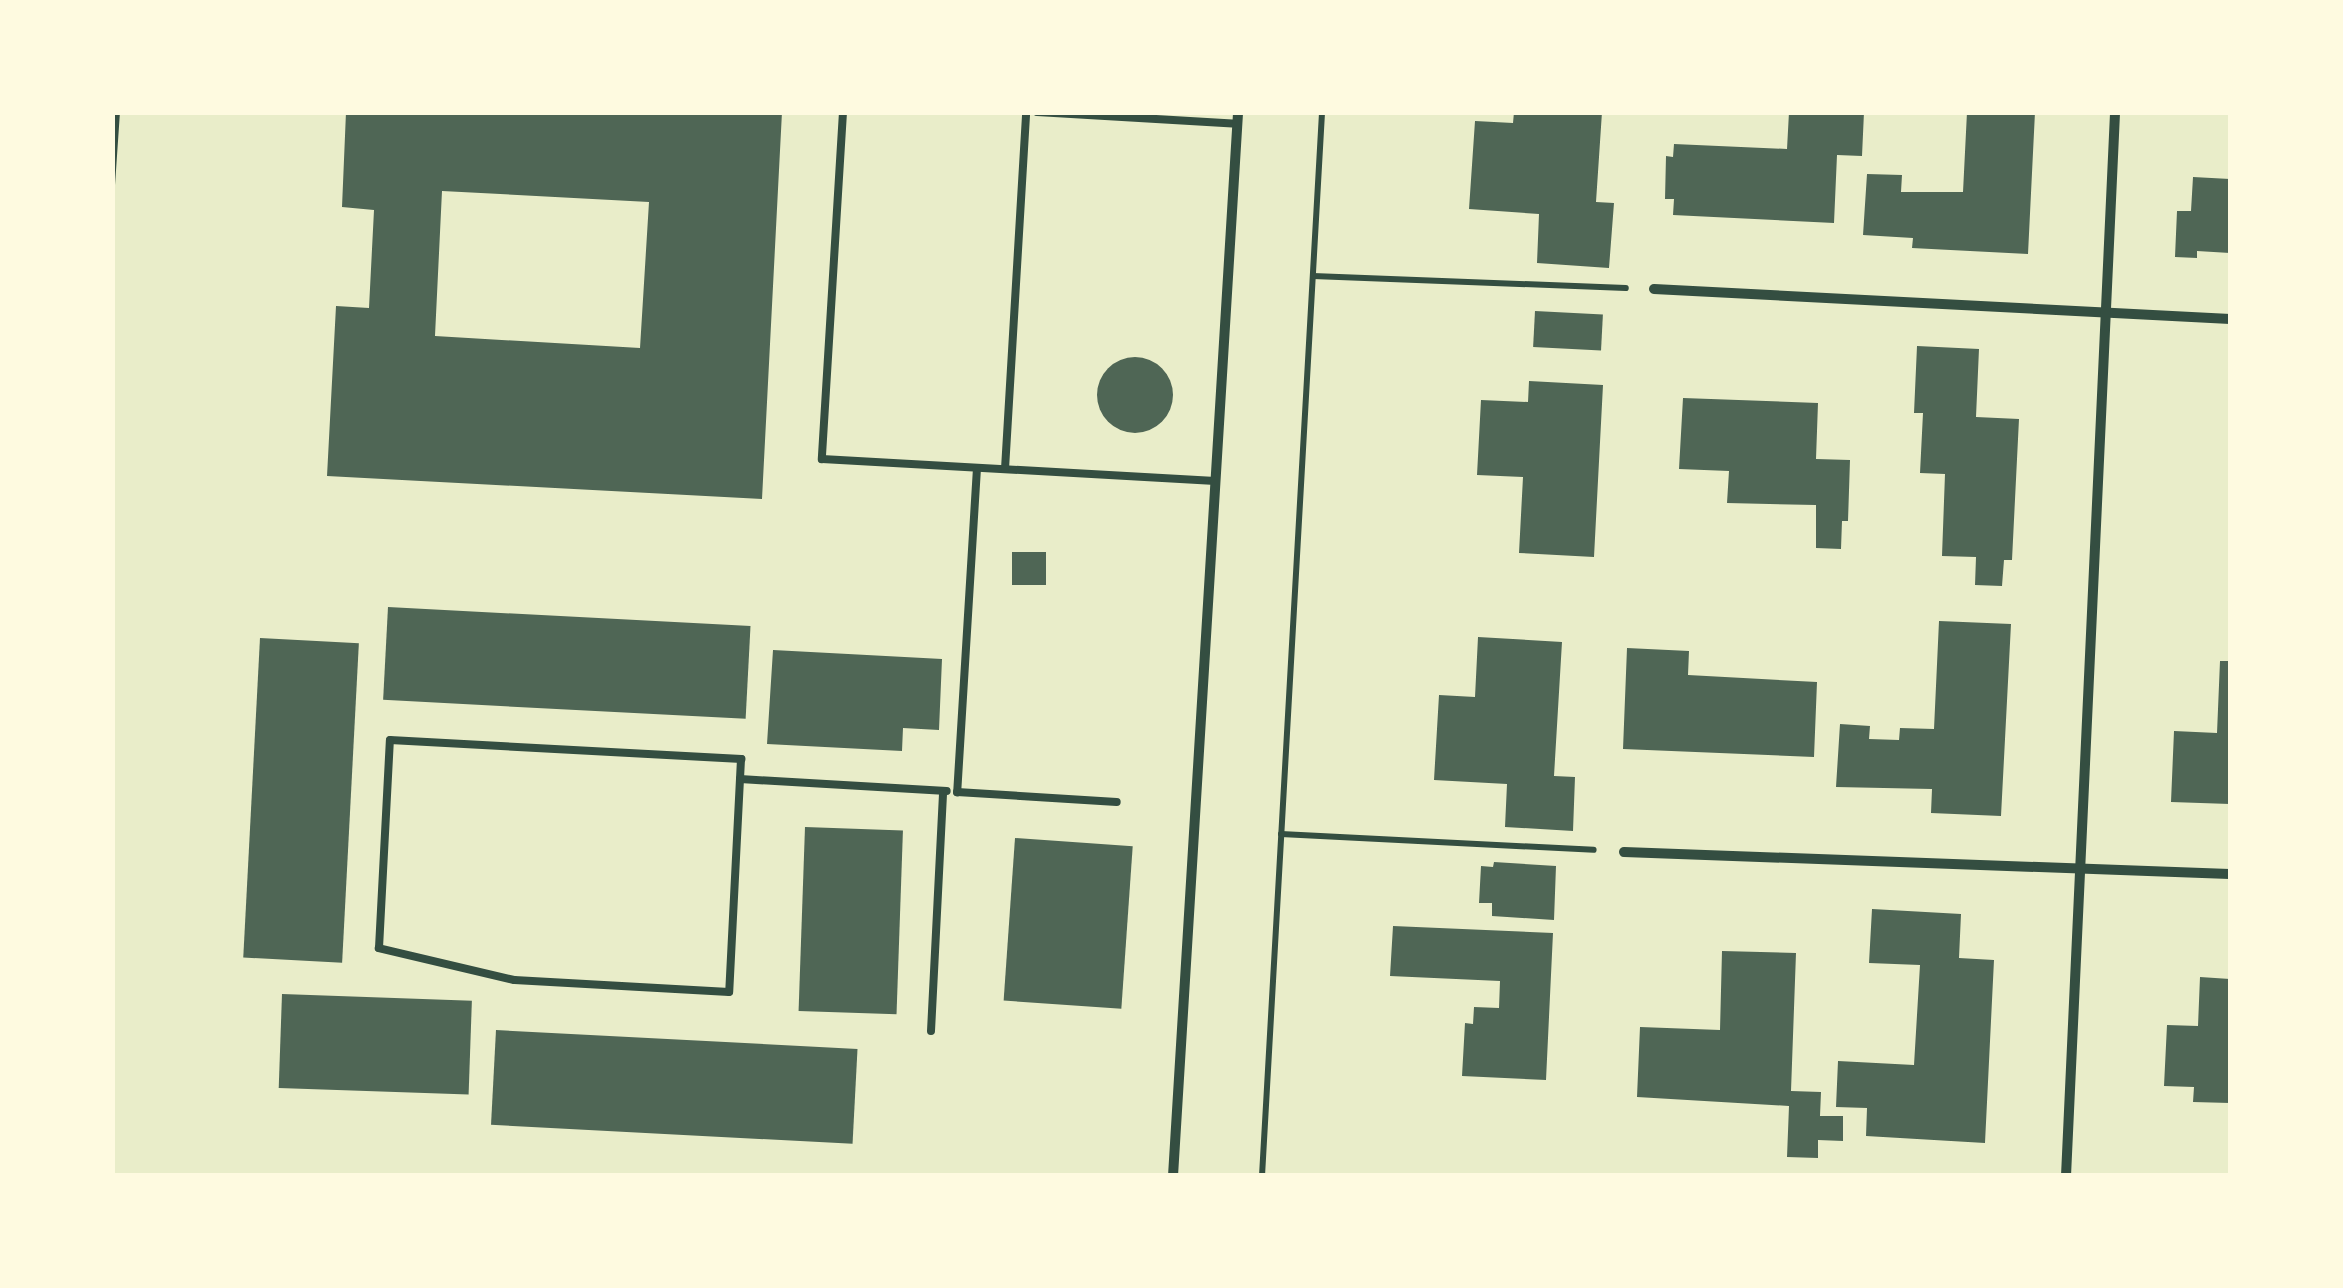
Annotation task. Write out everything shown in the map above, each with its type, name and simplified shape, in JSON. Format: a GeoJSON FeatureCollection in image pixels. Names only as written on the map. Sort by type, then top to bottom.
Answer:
{"type":"FeatureCollection","features":[{"type":"Feature","properties":{"kind":"street"},"geometry":{"type":"LineString","coordinates":[[2066,1176],[2115,112]]}},
{"type":"Feature","properties":{"kind":"street"},"geometry":{"type":"LineString","coordinates":[[1173,1176],[1237,118]]}},
{"type":"Feature","properties":{"kind":"street"},"geometry":{"type":"LineString","coordinates":[[1654,289],[2230,319]]}},
{"type":"Feature","properties":{"kind":"street"},"geometry":{"type":"LineString","coordinates":[[1624,852],[2230,874]]}},
{"type":"Feature","properties":{"kind":"lane"},"geometry":{"type":"LineString","coordinates":[[843,112],[822,459],[1215,481]]}},
{"type":"Feature","properties":{"kind":"lane"},"geometry":{"type":"LineString","coordinates":[[1005,469],[1026,112]]}},
{"type":"Feature","properties":{"kind":"lane"},"geometry":{"type":"LineString","coordinates":[[1037,112],[1237,118]]}},
{"type":"Feature","properties":{"kind":"lane"},"geometry":{"type":"LineString","coordinates":[[957,792],[976,468]]}},
{"type":"Feature","properties":{"kind":"lane"},"geometry":{"type":"LineString","coordinates":[[390,740],[741,759],[740,779],[729,992],[514,980],[379,948],[390,740]]}},
{"type":"Feature","properties":{"kind":"lane"},"geometry":{"type":"LineString","coordinates":[[740,779],[1117,802]]}},
{"type":"Feature","properties":{"kind":"lane"},"geometry":{"type":"LineString","coordinates":[[932,1031],[943,791]]}},
{"type":"Feature","properties":{"kind":"path"},"geometry":{"type":"LineString","coordinates":[[112,185],[117,112]]}},
{"type":"Feature","properties":{"kind":"path"},"geometry":{"type":"LineString","coordinates":[[1262,1176],[1322,112]]}},
{"type":"Feature","properties":{"kind":"path"},"geometry":{"type":"LineString","coordinates":[[1313,276],[1654,289]]}},
{"type":"Feature","properties":{"kind":"path"},"geometry":{"type":"LineString","coordinates":[[1281,834],[1624,852]]}},
{"type":"Feature","properties":{"kind":"building"},"geometry":{"type":"Polygon","coordinates":[[[346,112],[782,112],[762,499],[327,476],[336,306],[369,308],[374,210],[342,207],[346,112]],[[442,191],[435,336],[640,348],[649,202],[442,191]]]}},
{"type":"Feature","properties":{"kind":"building"},"geometry":{"type":"Polygon","coordinates":[[[1514,112],[1602,112],[1596,202],[1614,203],[1609,268],[1537,263],[1539,214],[1469,209],[1475,121],[1513,123],[1514,112]]]}},
{"type":"Feature","properties":{"kind":"building"},"geometry":{"type":"Polygon","coordinates":[[[1789,112],[1864,112],[1862,156],[1837,155],[1834,223],[1673,215],[1674,199],[1665,199],[1666,156],[1673,157],[1674,144],[1787,149],[1789,112]]]}},
{"type":"Feature","properties":{"kind":"building"},"geometry":{"type":"Polygon","coordinates":[[[1967,112],[2035,112],[2028,254],[1912,248],[1913,238],[1863,235],[1867,174],[1902,175],[1901,192],[1963,192],[1967,112]]]}},
{"type":"Feature","properties":{"kind":"building"},"geometry":{"type":"Polygon","coordinates":[[[2193,177],[2230,179],[2230,253],[2197,251],[2197,258],[2175,257],[2177,211],[2191,211],[2193,177]]]}},
{"type":"Feature","properties":{"kind":"building"},"geometry":{"type":"Polygon","coordinates":[[[1535,311],[1603,315],[1601,351],[1533,347],[1535,311]]]}},
{"type":"Feature","properties":{"kind":"building"},"geometry":{"type":"Polygon","coordinates":[[[1917,346],[1979,349],[1976,417],[2019,419],[2012,560],[2004,560],[2002,586],[1975,585],[1976,557],[1942,556],[1945,474],[1920,473],[1923,413],[1914,413],[1917,346]]]}},
{"type":"Feature","properties":{"kind":"building"},"geometry":{"type":"Polygon","coordinates":[[[1135,357],[1162,368],[1173,395],[1162,422],[1135,433],[1108,422],[1097,395],[1108,368],[1135,357]]]}},
{"type":"Feature","properties":{"kind":"building"},"geometry":{"type":"Polygon","coordinates":[[[1529,381],[1603,385],[1594,557],[1519,553],[1523,477],[1477,475],[1481,400],[1528,402],[1529,381]]]}},
{"type":"Feature","properties":{"kind":"building"},"geometry":{"type":"Polygon","coordinates":[[[1683,398],[1818,403],[1816,459],[1850,460],[1848,521],[1842,521],[1841,549],[1816,548],[1816,505],[1727,503],[1729,471],[1679,469],[1683,398]]]}},
{"type":"Feature","properties":{"kind":"building"},"geometry":{"type":"Polygon","coordinates":[[[1012,552],[1046,552],[1046,585],[1012,585],[1012,552]]]}},
{"type":"Feature","properties":{"kind":"building"},"geometry":{"type":"Polygon","coordinates":[[[388,607],[751,626],[746,719],[383,700],[388,607]]]}},
{"type":"Feature","properties":{"kind":"building"},"geometry":{"type":"Polygon","coordinates":[[[1939,621],[2011,624],[2001,816],[1931,813],[1932,789],[1836,787],[1840,724],[1870,726],[1869,739],[1899,740],[1900,728],[1934,729],[1939,621]]]}},
{"type":"Feature","properties":{"kind":"building"},"geometry":{"type":"Polygon","coordinates":[[[1478,637],[1562,642],[1554,776],[1575,777],[1573,831],[1505,827],[1507,784],[1434,780],[1439,695],[1475,697],[1478,637]]]}},
{"type":"Feature","properties":{"kind":"building"},"geometry":{"type":"Polygon","coordinates":[[[260,638],[359,643],[342,963],[243,958],[260,638]]]}},
{"type":"Feature","properties":{"kind":"building"},"geometry":{"type":"Polygon","coordinates":[[[1627,648],[1689,651],[1688,675],[1817,682],[1814,757],[1623,749],[1627,648]]]}},
{"type":"Feature","properties":{"kind":"building"},"geometry":{"type":"Polygon","coordinates":[[[773,650],[942,659],[939,730],[903,728],[902,751],[767,744],[773,650]]]}},
{"type":"Feature","properties":{"kind":"building"},"geometry":{"type":"Polygon","coordinates":[[[2220,661],[2230,661],[2230,804],[2171,802],[2174,731],[2217,733],[2220,661]]]}},
{"type":"Feature","properties":{"kind":"building"},"geometry":{"type":"Polygon","coordinates":[[[805,827],[903,830],[897,1014],[799,1011],[805,827]]]}},
{"type":"Feature","properties":{"kind":"building"},"geometry":{"type":"Polygon","coordinates":[[[1015,838],[1133,846],[1121,1009],[1004,1001],[1015,838]]]}},
{"type":"Feature","properties":{"kind":"building"},"geometry":{"type":"Polygon","coordinates":[[[1494,862],[1556,866],[1554,920],[1492,916],[1492,903],[1479,903],[1481,866],[1493,867],[1494,862]]]}},
{"type":"Feature","properties":{"kind":"building"},"geometry":{"type":"Polygon","coordinates":[[[1872,909],[1961,914],[1959,958],[1994,960],[1985,1143],[1866,1136],[1867,1108],[1836,1107],[1838,1061],[1914,1065],[1920,965],[1869,963],[1872,909]]]}},
{"type":"Feature","properties":{"kind":"building"},"geometry":{"type":"Polygon","coordinates":[[[1393,926],[1553,933],[1546,1080],[1462,1076],[1465,1023],[1473,1024],[1474,1007],[1499,1008],[1500,981],[1390,976],[1393,926]]]}},
{"type":"Feature","properties":{"kind":"building"},"geometry":{"type":"Polygon","coordinates":[[[1722,951],[1796,953],[1791,1091],[1821,1092],[1820,1116],[1843,1116],[1843,1141],[1818,1140],[1818,1158],[1787,1157],[1789,1106],[1637,1097],[1640,1027],[1720,1030],[1722,951]]]}},
{"type":"Feature","properties":{"kind":"building"},"geometry":{"type":"Polygon","coordinates":[[[2200,977],[2230,979],[2230,1103],[2193,1102],[2194,1087],[2164,1086],[2167,1025],[2198,1026],[2200,977]]]}},
{"type":"Feature","properties":{"kind":"building"},"geometry":{"type":"Polygon","coordinates":[[[282,994],[472,1001],[469,1095],[279,1088],[282,994]]]}},
{"type":"Feature","properties":{"kind":"building"},"geometry":{"type":"Polygon","coordinates":[[[496,1030],[858,1049],[853,1144],[491,1125],[496,1030]]]}}]}
